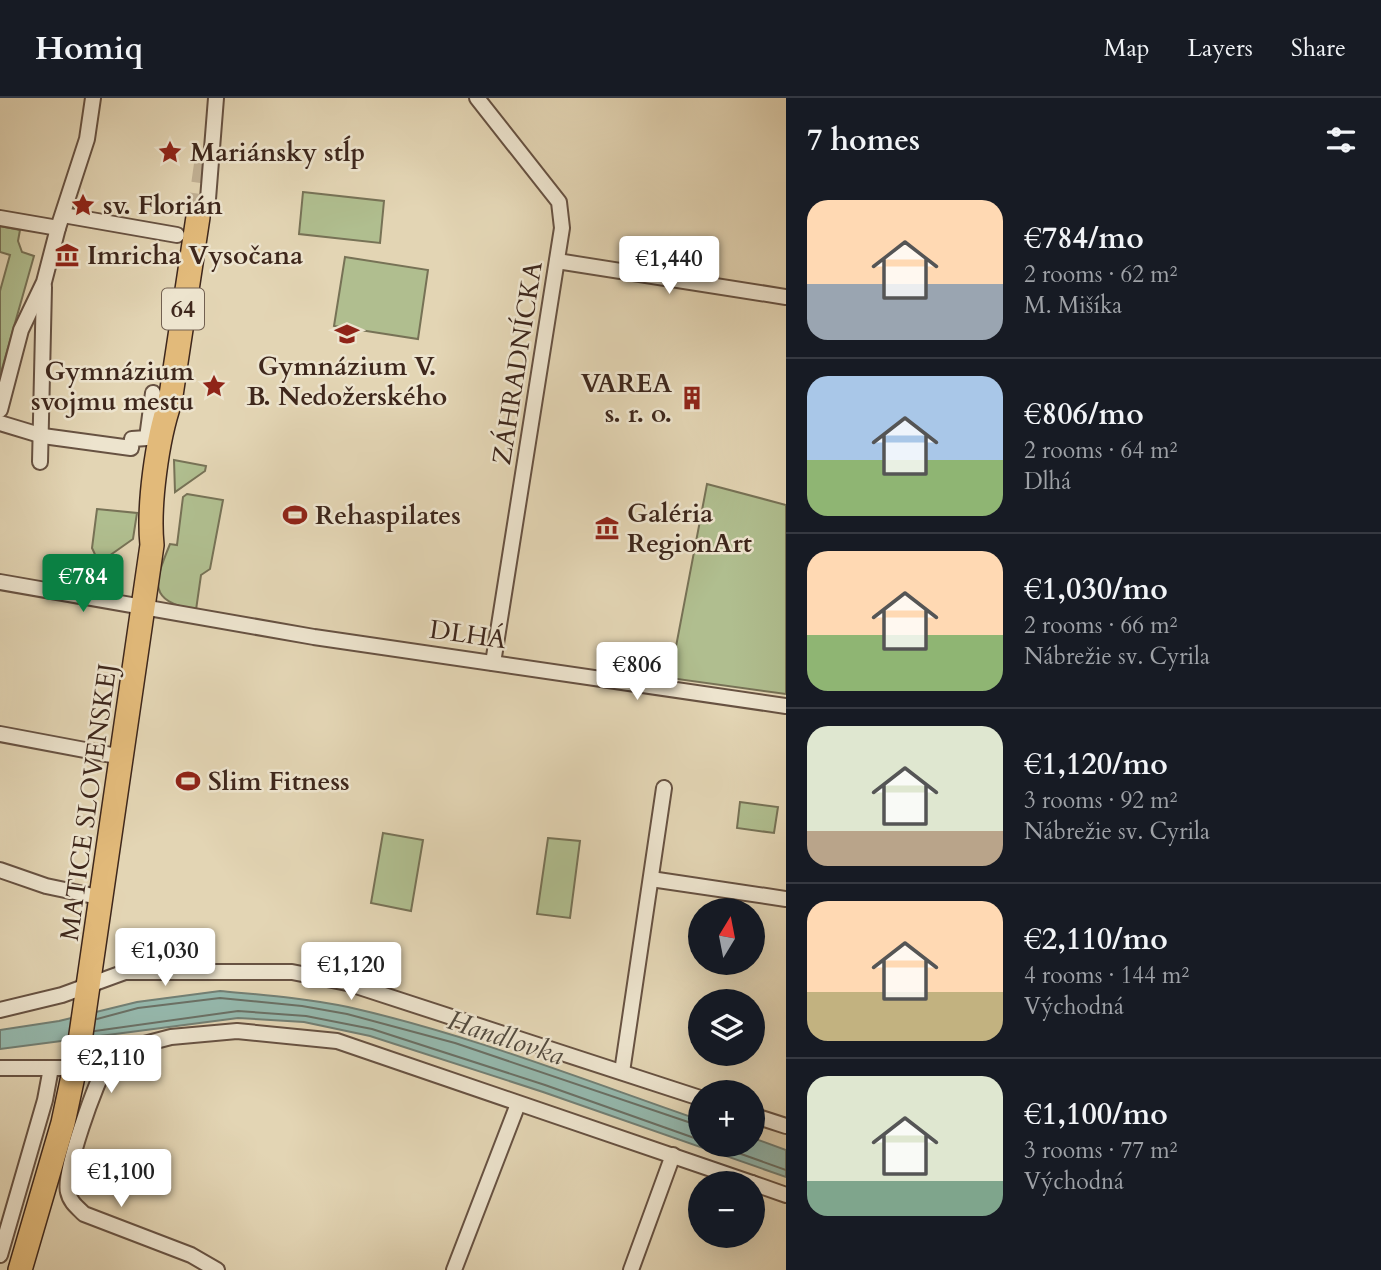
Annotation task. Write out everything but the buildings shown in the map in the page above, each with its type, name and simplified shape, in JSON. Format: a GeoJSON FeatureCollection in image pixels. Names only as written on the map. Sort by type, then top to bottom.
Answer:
{"type":"FeatureCollection","features":[{"type":"Feature","properties":{"kind":"main road","name":"MATICE SLOVENSKEJ"},"geometry":{"type":"LineString","coordinates":[[90,984],[152,545],[149,511],[163,422],[162,398],[203,208]]}},
{"type":"Feature","properties":{"kind":"main road","name":"64"},"geometry":{"type":"LineString","coordinates":[[20,1270],[72,1114],[77,1058],[90,984]]}},
{"type":"Feature","properties":{"kind":"street"},"geometry":{"type":"LineString","coordinates":[[0,410],[21,330],[44,282],[86,139],[93,98]]}},
{"type":"Feature","properties":{"kind":"street"},"geometry":{"type":"LineString","coordinates":[[203,208],[216,98]]}},
{"type":"Feature","properties":{"kind":"street","name":"ZÁHRADNÍCKA"},"geometry":{"type":"LineString","coordinates":[[477,98],[559,202],[562,228],[494,663]]}},
{"type":"Feature","properties":{"kind":"street"},"geometry":{"type":"LineString","coordinates":[[0,218],[177,235]]}},
{"type":"Feature","properties":{"kind":"street"},"geometry":{"type":"LineString","coordinates":[[558,261],[786,298]]}},
{"type":"Feature","properties":{"kind":"street"},"geometry":{"type":"LineString","coordinates":[[40,462],[43,436],[44,282]]}},
{"type":"Feature","properties":{"kind":"street"},"geometry":{"type":"LineString","coordinates":[[0,423],[43,436],[131,448],[132,439],[146,438],[162,398]]}},
{"type":"Feature","properties":{"kind":"street","name":"DLHÁ"},"geometry":{"type":"LineString","coordinates":[[0,582],[278,631],[786,706]]}},
{"type":"Feature","properties":{"kind":"street"},"geometry":{"type":"LineString","coordinates":[[0,734],[122,757]]}},
{"type":"Feature","properties":{"kind":"street"},"geometry":{"type":"LineString","coordinates":[[622,1072],[664,788]]}},
{"type":"Feature","properties":{"kind":"street"},"geometry":{"type":"LineString","coordinates":[[0,870],[46,886],[103,898]]}},
{"type":"Feature","properties":{"kind":"street"},"geometry":{"type":"LineString","coordinates":[[650,879],[786,899]]}},
{"type":"Feature","properties":{"kind":"street"},"geometry":{"type":"LineString","coordinates":[[0,1010],[62,995],[125,972],[292,972],[347,983],[688,1094]]}},
{"type":"Feature","properties":{"kind":"street"},"geometry":{"type":"LineString","coordinates":[[217,1270],[191,1255],[84,1214],[72,1203],[66,1190],[72,1114],[108,1062],[125,1049],[171,1037],[237,1031],[337,1041],[718,1171]]}},
{"type":"Feature","properties":{"kind":"street"},"geometry":{"type":"LineString","coordinates":[[0,1068],[51,1068],[77,1058],[91,1062],[108,1062]]}},
{"type":"Feature","properties":{"kind":"street"},"geometry":{"type":"LineString","coordinates":[[0,1255],[45,1100],[51,1068]]}},
{"type":"Feature","properties":{"kind":"street"},"geometry":{"type":"LineString","coordinates":[[454,1270],[518,1104]]}},
{"type":"Feature","properties":{"kind":"street"},"geometry":{"type":"LineString","coordinates":[[765,1119],[786,1126]]}},
{"type":"Feature","properties":{"kind":"street"},"geometry":{"type":"LineString","coordinates":[[631,1270],[673,1155]]}},
{"type":"Feature","properties":{"kind":"street"},"geometry":{"type":"LineString","coordinates":[[765,1188],[786,1195]]}},
{"type":"Feature","properties":{"kind":"green space"},"geometry":{"type":"Polygon","coordinates":[[[303,192],[384,201],[380,243],[299,234],[303,192]]]}},
{"type":"Feature","properties":{"kind":"green space"},"geometry":{"type":"Polygon","coordinates":[[[0,226],[20,230],[18,241],[22,252],[34,256],[0,376],[0,291],[10,255],[0,252],[0,226]]]}},
{"type":"Feature","properties":{"kind":"green space"},"geometry":{"type":"Polygon","coordinates":[[[345,257],[428,270],[418,339],[334,326],[345,257]]]}},
{"type":"Feature","properties":{"kind":"green space"},"geometry":{"type":"Polygon","coordinates":[[[174,460],[206,466],[205,471],[175,492],[174,460]]]}},
{"type":"Feature","properties":{"kind":"green space"},"geometry":{"type":"Polygon","coordinates":[[[707,484],[786,505],[786,694],[670,678],[707,484]]]}},
{"type":"Feature","properties":{"kind":"green space"},"geometry":{"type":"Polygon","coordinates":[[[187,494],[223,500],[210,569],[201,575],[196,610],[169,601],[162,595],[158,580],[170,544],[177,545],[183,497],[187,494]]]}},
{"type":"Feature","properties":{"kind":"green space"},"geometry":{"type":"Polygon","coordinates":[[[97,509],[137,513],[133,539],[99,563],[92,548],[97,509]]]}},
{"type":"Feature","properties":{"kind":"green space"},"geometry":{"type":"Polygon","coordinates":[[[740,802],[778,807],[774,833],[737,828],[740,802]]]}},
{"type":"Feature","properties":{"kind":"green space"},"geometry":{"type":"Polygon","coordinates":[[[383,833],[423,840],[411,911],[371,903],[383,833]]]}},
{"type":"Feature","properties":{"kind":"green space"},"geometry":{"type":"Polygon","coordinates":[[[548,838],[580,841],[570,918],[537,914],[548,838]]]}},
{"type":"Feature","properties":{"kind":"water"},"geometry":{"type":"Polygon","coordinates":[[[220,991],[300,999],[393,1018],[482,1044],[688,1116],[688,1143],[370,1036],[304,1022],[238,1018],[0,1049],[0,1030],[59,1021],[137,1002],[220,991]]]}},
{"type":"Feature","properties":{"kind":"water"},"geometry":{"type":"Polygon","coordinates":[[[765,1142],[786,1150],[786,1177],[729,1157],[765,1157],[765,1142]]]}},
{"type":"Feature","properties":{"kind":"tunnel"},"geometry":{"type":"LineString","coordinates":[[198,217],[206,161]]}},
{"type":"Feature","properties":{"kind":"place","name":"Mariánsky stĺp"},"geometry":{"type":"Point","coordinates":[170,152]}},
{"type":"Feature","properties":{"kind":"place","name":"sv. Florián"},"geometry":{"type":"Point","coordinates":[83,205]}},
{"type":"Feature","properties":{"kind":"place","name":"Imricha Vysočana"},"geometry":{"type":"Point","coordinates":[67,255]}},
{"type":"Feature","properties":{"kind":"place","name":"Gymnázium V. B. Nedožerského"},"geometry":{"type":"Point","coordinates":[347,334]}},
{"type":"Feature","properties":{"kind":"place","name":"Gymnázium svojmu mestu"},"geometry":{"type":"Point","coordinates":[214,386]}},
{"type":"Feature","properties":{"kind":"place","name":"VAREA s. r. o."},"geometry":{"type":"Point","coordinates":[692,398]}},
{"type":"Feature","properties":{"kind":"place","name":"Rehaspilates"},"geometry":{"type":"Point","coordinates":[295,515]}},
{"type":"Feature","properties":{"kind":"place","name":"Galéria RegionArt"},"geometry":{"type":"Point","coordinates":[607,528]}},
{"type":"Feature","properties":{"kind":"place","name":"Slim Fitness"},"geometry":{"type":"Point","coordinates":[188,781]}},
{"type":"Feature","properties":{"kind":"water label","name":"Handlovka"},"geometry":{"type":"Point","coordinates":[506,1037]}}]}
